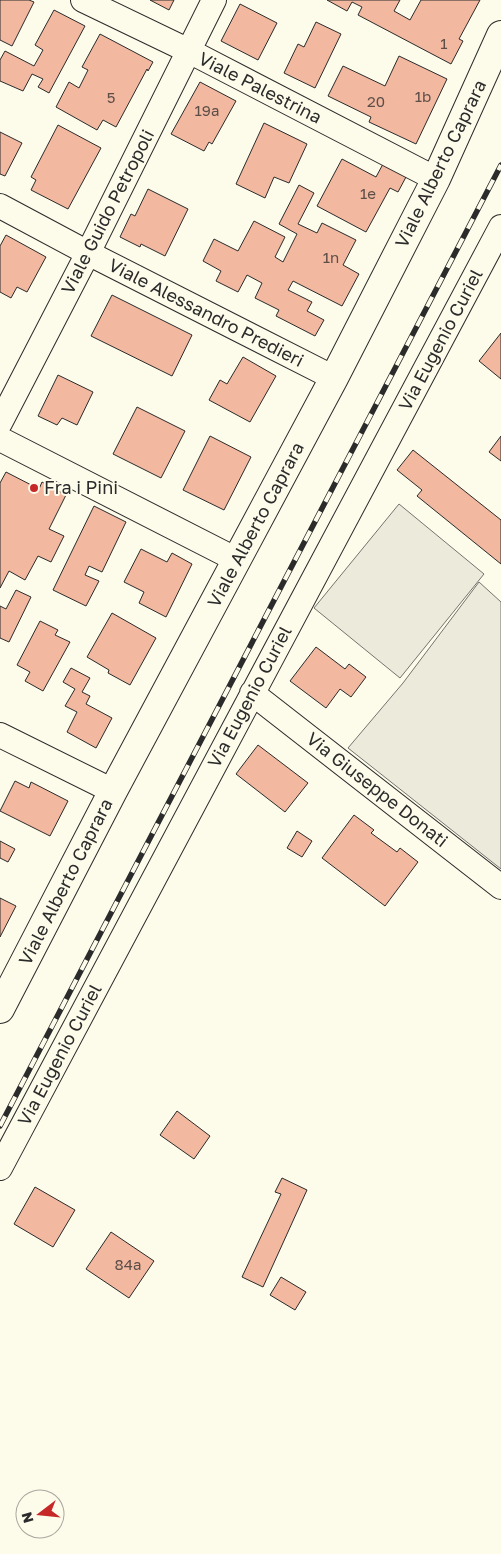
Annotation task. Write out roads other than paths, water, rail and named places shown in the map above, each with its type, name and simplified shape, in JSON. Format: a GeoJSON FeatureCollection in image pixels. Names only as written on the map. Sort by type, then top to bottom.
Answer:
{"type":"FeatureCollection","features":[{"type":"Feature","properties":{"kind":"street","name":"Viale Palestrina"},"geometry":{"type":"LineString","coordinates":[[83,0],[189,51],[436,179]]}},
{"type":"Feature","properties":{"kind":"street","name":"Viale Guido Petropoli"},"geometry":{"type":"LineString","coordinates":[[0,423],[88,253],[214,0]]}},
{"type":"Feature","properties":{"kind":"street","name":"Viale Alberto Caprara"},"geometry":{"type":"LineString","coordinates":[[1,1003],[334,378],[436,179],[501,35]]}},
{"type":"Feature","properties":{"kind":"street","name":"Viale Alessandro Predieri"},"geometry":{"type":"LineString","coordinates":[[0,206],[334,378]]}},
{"type":"Feature","properties":{"kind":"street","name":"Via Eugenio Curiel"},"geometry":{"type":"LineString","coordinates":[[0,1168],[501,227]]}},
{"type":"Feature","properties":{"kind":"street"},"geometry":{"type":"LineString","coordinates":[[0,440],[237,560]]}},
{"type":"Feature","properties":{"kind":"street","name":"Via Giuseppe Donati"},"geometry":{"type":"LineString","coordinates":[[252,693],[501,887]]}},
{"type":"Feature","properties":{"kind":"street"},"geometry":{"type":"LineString","coordinates":[[0,735],[113,791]]}},
{"type":"Feature","properties":{"kind":"railway"},"geometry":{"type":"LineString","coordinates":[[0,1126],[501,165]]}},
{"type":"Feature","properties":{"kind":"place","name":"Fra i Pini"},"geometry":{"type":"Point","coordinates":[34,488]}}]}
